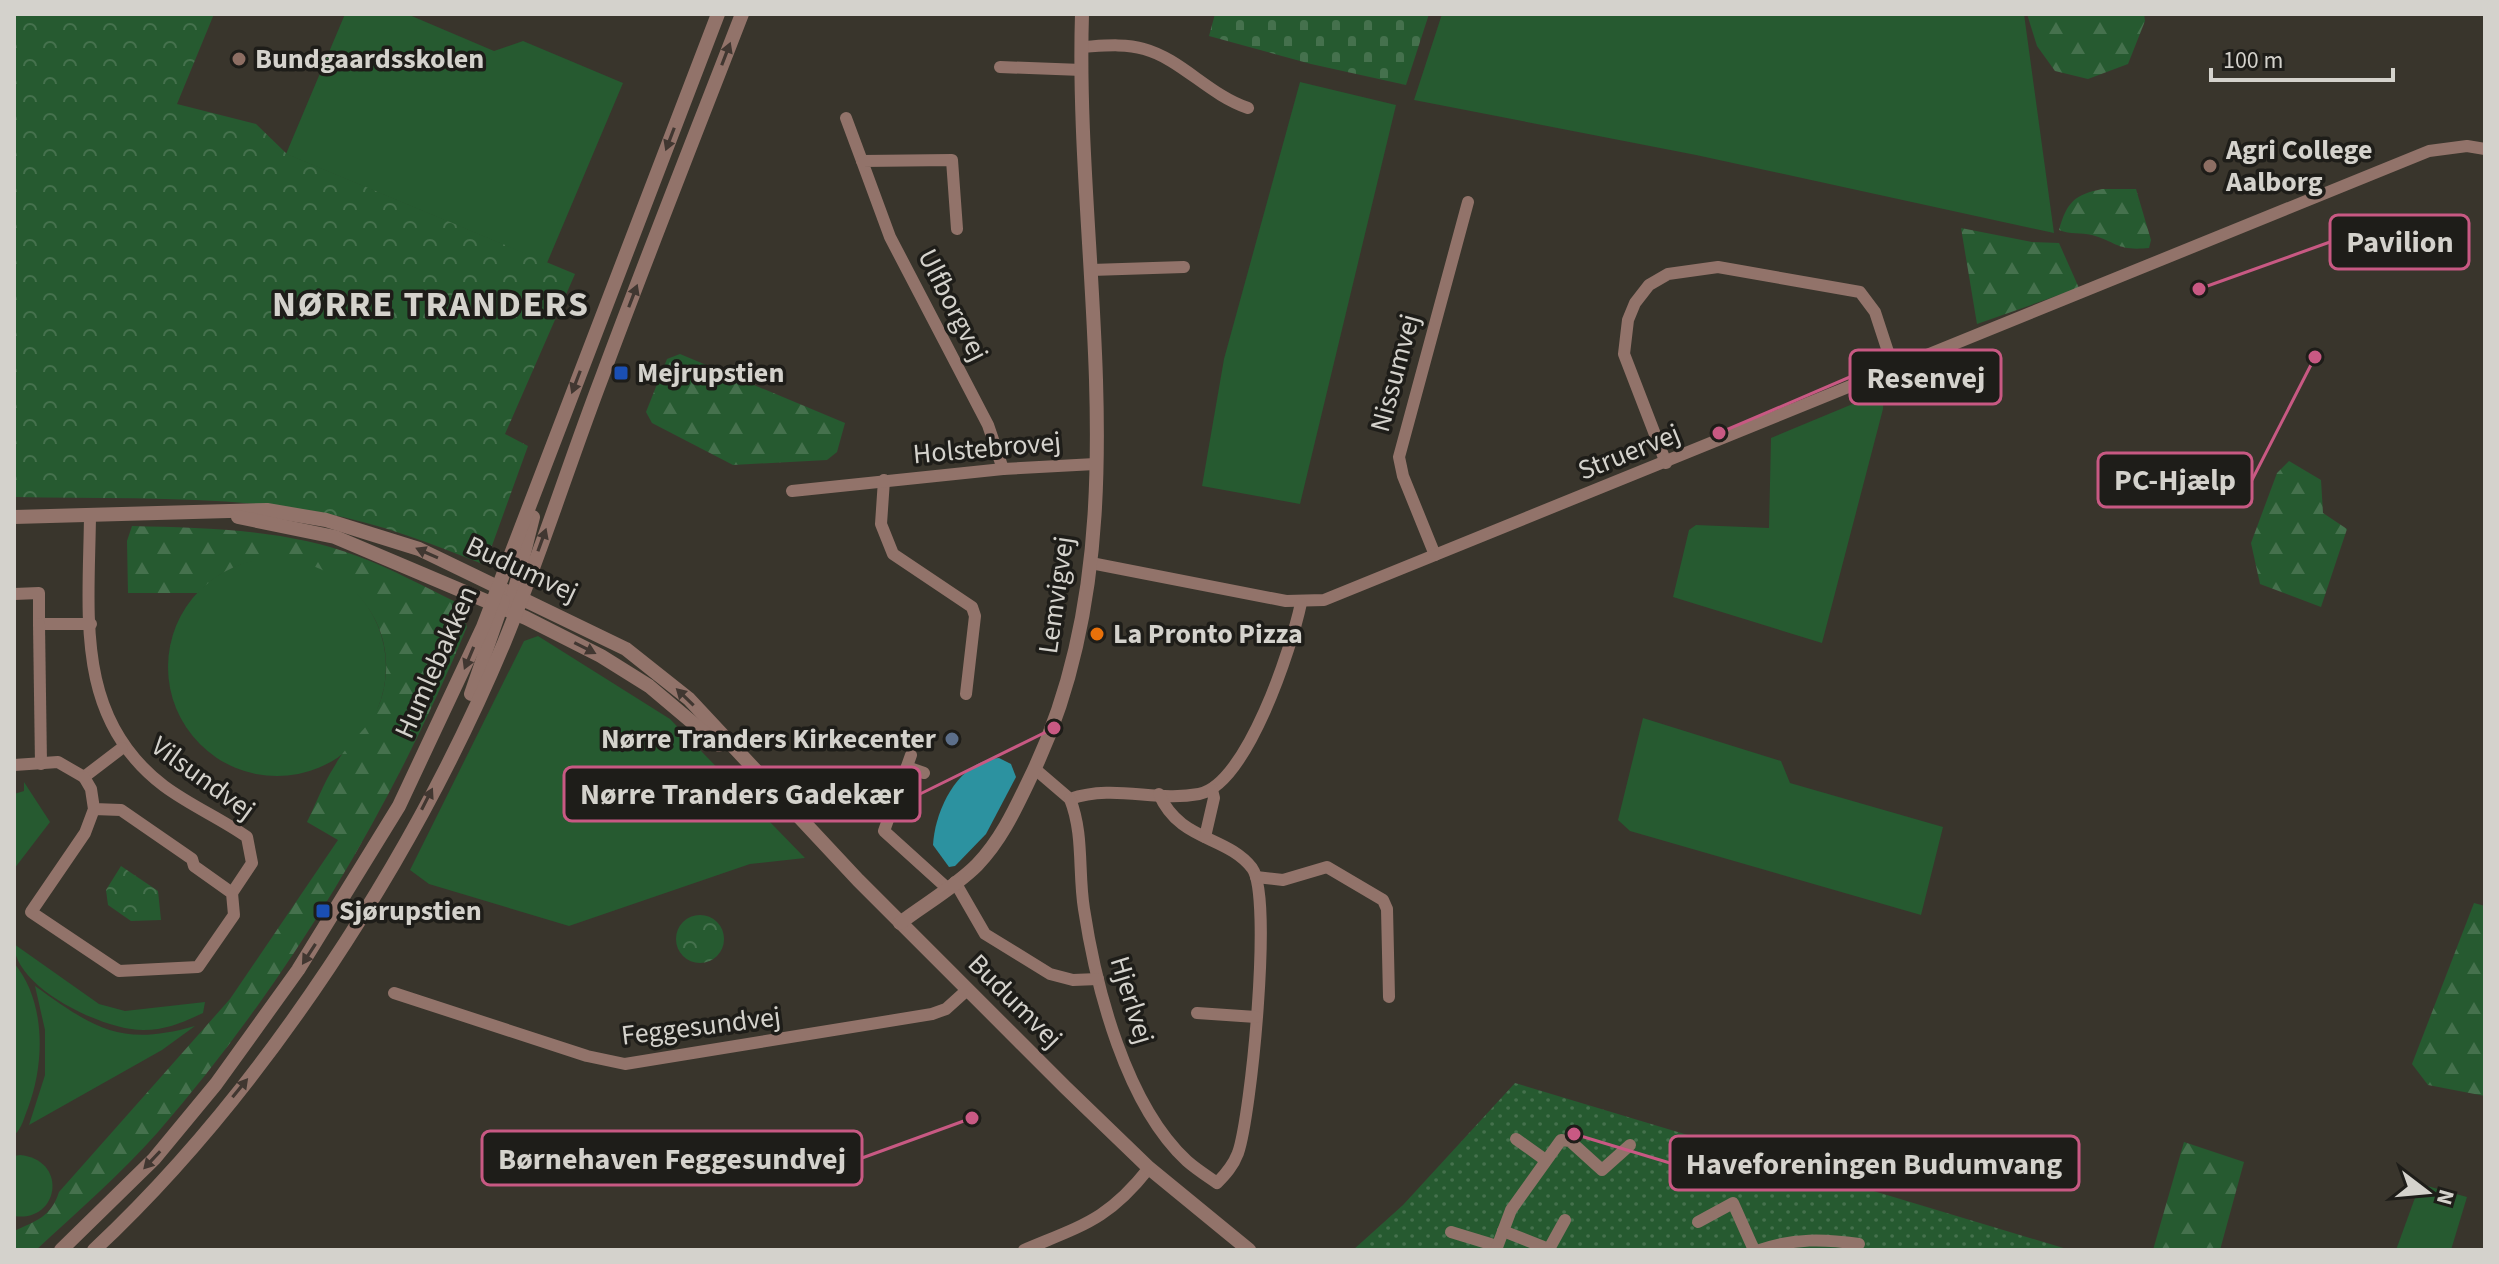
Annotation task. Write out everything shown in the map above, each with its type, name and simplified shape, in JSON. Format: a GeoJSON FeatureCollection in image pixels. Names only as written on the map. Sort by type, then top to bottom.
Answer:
{"type":"FeatureCollection","features":[{"type":"Feature","properties":{"kind":"street","name":"Humlebakken"},"geometry":{"type":"LineString","coordinates":[[94,1250],[128,1218],[205,1132],[282,1036],[385,875],[447,760],[503,608],[498,586],[718,14]]}},
{"type":"Feature","properties":{"kind":"street","name":"Humlebakken"},"geometry":{"type":"LineString","coordinates":[[61,1250],[154,1159],[216,1084],[298,970],[399,806],[456,688],[503,608],[517,594],[742,14]]}},
{"type":"Feature","properties":{"kind":"street","name":"Lemvigvej"},"geometry":{"type":"LineString","coordinates":[[900,923],[976,866],[1009,823],[1054,728],[1076,656],[1091,563],[1095,464],[1082,14]]}},
{"type":"Feature","properties":{"kind":"street"},"geometry":{"type":"LineString","coordinates":[[1081,47],[1133,47],[1152,51],[1218,96],[1248,108]]}},
{"type":"Feature","properties":{"kind":"street"},"geometry":{"type":"LineString","coordinates":[[1000,67],[1082,70]]}},
{"type":"Feature","properties":{"kind":"street","name":"Ulfborgvej"},"geometry":{"type":"LineString","coordinates":[[846,118],[890,237],[988,425],[1003,469]]}},
{"type":"Feature","properties":{"kind":"street","name":"Struervej"},"geometry":{"type":"LineString","coordinates":[[1091,563],[1301,603],[1324,600],[2429,151],[2467,146],[2485,149]]}},
{"type":"Feature","properties":{"kind":"street","name":"Ulfborgvej"},"geometry":{"type":"LineString","coordinates":[[862,161],[952,160],[957,229]]}},
{"type":"Feature","properties":{"kind":"street","name":"Nissumvej"},"geometry":{"type":"LineString","coordinates":[[1435,555],[1403,476],[1399,457],[1403,430],[1468,202]]}},
{"type":"Feature","properties":{"kind":"street"},"geometry":{"type":"LineString","coordinates":[[1091,270],[1184,267]]}},
{"type":"Feature","properties":{"kind":"street"},"geometry":{"type":"LineString","coordinates":[[1666,463],[1628,367],[1623,342],[1635,303],[1649,285],[1668,274],[1718,267],[1860,292],[1875,312],[1894,370]]}},
{"type":"Feature","properties":{"kind":"street"},"geometry":{"type":"LineString","coordinates":[[517,594],[556,435]]}},
{"type":"Feature","properties":{"kind":"street","name":"Holstebrovej"},"geometry":{"type":"LineString","coordinates":[[792,491],[1003,469],[1095,464]]}},
{"type":"Feature","properties":{"kind":"street","name":"Holstebrovej"},"geometry":{"type":"LineString","coordinates":[[884,480],[881,524],[893,554],[972,607],[975,616],[966,694]]}},
{"type":"Feature","properties":{"kind":"street","name":"Budumvej"},"geometry":{"type":"LineString","coordinates":[[14,517],[267,510],[326,520],[419,549],[626,649],[689,699],[756,775],[900,923],[1149,1168],[1249,1250]]}},
{"type":"Feature","properties":{"kind":"street","name":"Budumvej"},"geometry":{"type":"LineString","coordinates":[[215,513],[335,537],[503,608],[601,656],[649,686],[756,775]]}},
{"type":"Feature","properties":{"kind":"street","name":"Vilsundvej"},"geometry":{"type":"LineString","coordinates":[[90,515],[91,624],[97,687],[122,748],[164,786],[212,819],[230,825],[247,837],[252,863],[232,893],[234,915],[198,967],[119,971],[31,912],[85,833],[94,809]]}},
{"type":"Feature","properties":{"kind":"street"},"geometry":{"type":"LineString","coordinates":[[14,594],[39,593],[41,764]]}},
{"type":"Feature","properties":{"kind":"street"},"geometry":{"type":"LineString","coordinates":[[1035,769],[1070,799],[1110,790],[1200,794],[1212,790],[1224,780],[1247,746],[1264,712],[1301,603]]}},
{"type":"Feature","properties":{"kind":"street"},"geometry":{"type":"LineString","coordinates":[[39,624],[91,624]]}},
{"type":"Feature","properties":{"kind":"street","name":"Vilsundvej"},"geometry":{"type":"LineString","coordinates":[[84,777],[122,748]]}},
{"type":"Feature","properties":{"kind":"street"},"geometry":{"type":"LineString","coordinates":[[14,765],[50,761],[67,764],[84,777],[91,789],[94,809],[121,810],[192,859],[194,866],[232,893]]}},
{"type":"Feature","properties":{"kind":"street"},"geometry":{"type":"LineString","coordinates":[[924,773],[909,761],[884,831],[951,885],[985,934],[1050,974],[1073,980],[1098,979]]}},
{"type":"Feature","properties":{"kind":"street"},"geometry":{"type":"LineString","coordinates":[[1205,837],[1214,798],[1212,790]]}},
{"type":"Feature","properties":{"kind":"street"},"geometry":{"type":"LineString","coordinates":[[1159,794],[1176,822],[1246,863],[1256,877],[1259,904],[1256,1017],[1197,1013]]}},
{"type":"Feature","properties":{"kind":"street","name":"Hjerlvej"},"geometry":{"type":"LineString","coordinates":[[1070,799],[1077,816],[1084,910],[1098,979],[1120,1050],[1149,1113],[1187,1161],[1217,1183],[1230,1171],[1238,1152],[1256,1017]]}},
{"type":"Feature","properties":{"kind":"street"},"geometry":{"type":"LineString","coordinates":[[1256,877],[1283,880],[1327,867],[1383,900],[1387,909],[1389,997]]}},
{"type":"Feature","properties":{"kind":"street","name":"Feggesundvej"},"geometry":{"type":"LineString","coordinates":[[394,993],[587,1056],[625,1064],[932,1014],[946,1009],[967,990]]}},
{"type":"Feature","properties":{"kind":"street"},"geometry":{"type":"LineString","coordinates":[[1516,1139],[1544,1159]]}},
{"type":"Feature","properties":{"kind":"street"},"geometry":{"type":"LineString","coordinates":[[1451,1232],[1497,1248],[1503,1231],[1544,1159],[1565,1139],[1602,1170],[1630,1145]]}},
{"type":"Feature","properties":{"kind":"street"},"geometry":{"type":"LineString","coordinates":[[1024,1250],[1107,1213],[1121,1202],[1149,1168]]}},
{"type":"Feature","properties":{"kind":"street"},"geometry":{"type":"LineString","coordinates":[[1698,1222],[1733,1203],[1754,1250]]}},
{"type":"Feature","properties":{"kind":"street"},"geometry":{"type":"LineString","coordinates":[[1503,1231],[1549,1249],[1565,1220]]}},
{"type":"Feature","properties":{"kind":"street"},"geometry":{"type":"LineString","coordinates":[[1760,1250],[1783,1242],[1811,1239],[1859,1244]]}},
{"type":"Feature","properties":{"kind":"green space"},"geometry":{"type":"Polygon","coordinates":[[[14,14],[214,14],[177,104],[256,124],[287,154],[575,274],[505,434],[528,446],[485,565],[385,528],[285,507],[169,499],[14,497],[14,14]]]}},
{"type":"Feature","properties":{"kind":"green space"},"geometry":{"type":"Polygon","coordinates":[[[345,14],[407,14],[494,51],[523,41],[623,83],[547,263],[286,154],[345,14]]]}},
{"type":"Feature","properties":{"kind":"green space"},"geometry":{"type":"Polygon","coordinates":[[[1215,14],[1429,14],[1406,85],[1311,64],[1209,36],[1215,14]]]}},
{"type":"Feature","properties":{"kind":"green space"},"geometry":{"type":"Polygon","coordinates":[[[1442,14],[2024,14],[2054,233],[1696,155],[1414,100],[1442,14]]]}},
{"type":"Feature","properties":{"kind":"green space"},"geometry":{"type":"Polygon","coordinates":[[[2027,14],[2144,14],[2145,21],[2128,64],[2088,79],[2055,71],[2037,46],[2027,14]]]}},
{"type":"Feature","properties":{"kind":"green space"},"geometry":{"type":"Polygon","coordinates":[[[1300,82],[1396,105],[1300,504],[1202,486],[1224,359],[1300,82]]]}},
{"type":"Feature","properties":{"kind":"green space"},"geometry":{"type":"Polygon","coordinates":[[[2102,189],[2136,189],[2151,240],[2149,248],[2124,247],[2092,235],[2059,230],[2073,201],[2102,189]]]}},
{"type":"Feature","properties":{"kind":"green space"},"geometry":{"type":"Polygon","coordinates":[[[1961,228],[2032,242],[2059,243],[2079,288],[1977,324],[1961,228]]]}},
{"type":"Feature","properties":{"kind":"green space"},"geometry":{"type":"Polygon","coordinates":[[[680,354],[845,423],[837,452],[827,460],[733,465],[652,423],[646,412],[667,359],[680,354]]]}},
{"type":"Feature","properties":{"kind":"green space"},"geometry":{"type":"Polygon","coordinates":[[[1884,391],[1883,409],[1822,643],[1673,597],[1689,530],[1696,525],[1769,528],[1771,438],[1884,391]]]}},
{"type":"Feature","properties":{"kind":"green space"},"geometry":{"type":"Polygon","coordinates":[[[2289,461],[2321,480],[2323,513],[2347,529],[2321,607],[2260,584],[2251,543],[2277,473],[2289,461]]]}},
{"type":"Feature","properties":{"kind":"green space"},"geometry":{"type":"Polygon","coordinates":[[[132,526],[275,535],[330,547],[383,567],[458,603],[467,627],[405,762],[370,828],[293,955],[250,1016],[205,1075],[129,1163],[36,1250],[14,1250],[14,1231],[47,1213],[59,1192],[230,999],[338,840],[307,822],[342,754],[374,716],[384,690],[386,672],[382,637],[368,608],[347,585],[319,568],[288,560],[256,561],[225,571],[198,593],[128,593],[127,541],[132,526]]]}},
{"type":"Feature","properties":{"kind":"green space"},"geometry":{"type":"Polygon","coordinates":[[[277,558],[298,560],[319,567],[354,590],[377,625],[384,646],[384,688],[377,709],[354,744],[319,767],[298,774],[277,776],[256,774],[235,767],[200,744],[177,709],[170,688],[168,667],[170,646],[177,625],[200,590],[235,567],[256,560],[277,558]]]}},
{"type":"Feature","properties":{"kind":"green space"},"geometry":{"type":"Polygon","coordinates":[[[538,636],[670,719],[805,858],[750,864],[569,926],[429,884],[410,870],[524,641],[538,636]]]}},
{"type":"Feature","properties":{"kind":"green space"},"geometry":{"type":"Polygon","coordinates":[[[1643,718],[1781,761],[1790,783],[1943,827],[1921,915],[1630,831],[1618,820],[1643,718]]]}},
{"type":"Feature","properties":{"kind":"green space"},"geometry":{"type":"Polygon","coordinates":[[[24,782],[50,822],[14,869],[14,794],[24,791],[24,782]]]}},
{"type":"Feature","properties":{"kind":"green space"},"geometry":{"type":"Polygon","coordinates":[[[121,866],[158,891],[161,920],[131,921],[108,905],[106,890],[121,866]]]}},
{"type":"Feature","properties":{"kind":"green space"},"geometry":{"type":"Polygon","coordinates":[[[2474,903],[2485,906],[2485,1096],[2428,1085],[2412,1064],[2474,903]]]}},
{"type":"Feature","properties":{"kind":"green space"},"geometry":{"type":"Polygon","coordinates":[[[700,915],[717,922],[724,939],[717,956],[700,963],[683,956],[676,939],[683,922],[700,915]]]}},
{"type":"Feature","properties":{"kind":"green space"},"geometry":{"type":"Polygon","coordinates":[[[14,944],[99,1004],[125,1011],[205,1002],[203,1013],[175,1025],[152,1030],[107,1023],[64,1004],[45,991],[18,960],[14,944]]]}},
{"type":"Feature","properties":{"kind":"green space"},"geometry":{"type":"Polygon","coordinates":[[[14,963],[32,995],[37,1014],[39,1052],[34,1090],[19,1130],[14,1135],[14,963]]]}},
{"type":"Feature","properties":{"kind":"green space"},"geometry":{"type":"Polygon","coordinates":[[[35,986],[92,1023],[110,1030],[147,1035],[195,1026],[162,1050],[29,1125],[45,1075],[45,1030],[35,986]]]}},
{"type":"Feature","properties":{"kind":"green space"},"geometry":{"type":"Polygon","coordinates":[[[1515,1083],[2070,1250],[1353,1250],[1403,1205],[1515,1083]]]}},
{"type":"Feature","properties":{"kind":"green space"},"geometry":{"type":"Polygon","coordinates":[[[2184,1142],[2244,1162],[2220,1250],[2153,1250],[2184,1142]]]}},
{"type":"Feature","properties":{"kind":"green space"},"geometry":{"type":"Polygon","coordinates":[[[14,1156],[36,1159],[52,1178],[49,1201],[29,1216],[14,1216],[14,1156]]]}},
{"type":"Feature","properties":{"kind":"green space"},"geometry":{"type":"Polygon","coordinates":[[[2420,1184],[2467,1197],[2451,1250],[2396,1250],[2420,1184]]]}},
{"type":"Feature","properties":{"kind":"water"},"geometry":{"type":"Polygon","coordinates":[[[999,758],[1011,764],[1016,777],[986,834],[955,866],[949,867],[933,845],[944,802],[972,767],[999,758]]]}},
{"type":"Feature","properties":{"kind":"place","name":"Bundgaardsskolen"},"geometry":{"type":"Point","coordinates":[239,59]}},
{"type":"Feature","properties":{"kind":"place","name":"Agri College Aalborg"},"geometry":{"type":"Point","coordinates":[2210,166]}},
{"type":"Feature","properties":{"kind":"place","name":"Pavilion"},"geometry":{"type":"Point","coordinates":[2199,289]}},
{"type":"Feature","properties":{"kind":"place","name":"PC-Hjælp"},"geometry":{"type":"Point","coordinates":[2315,357]}},
{"type":"Feature","properties":{"kind":"place","name":"Mejrupstien"},"geometry":{"type":"Point","coordinates":[621,373]}},
{"type":"Feature","properties":{"kind":"place","name":"Resenvej"},"geometry":{"type":"Point","coordinates":[1719,433]}},
{"type":"Feature","properties":{"kind":"place","name":"La Pronto Pizza"},"geometry":{"type":"Point","coordinates":[1097,634]}},
{"type":"Feature","properties":{"kind":"place","name":"Nørre Tranders Gadekær"},"geometry":{"type":"Point","coordinates":[1054,728]}},
{"type":"Feature","properties":{"kind":"place","name":"Nørre Tranders Kirkecenter"},"geometry":{"type":"Point","coordinates":[952,739]}},
{"type":"Feature","properties":{"kind":"place","name":"Sjørupstien"},"geometry":{"type":"Point","coordinates":[323,911]}},
{"type":"Feature","properties":{"kind":"place","name":"Børnehaven Feggesundvej"},"geometry":{"type":"Point","coordinates":[972,1118]}},
{"type":"Feature","properties":{"kind":"place","name":"Haveforeningen Budumvang"},"geometry":{"type":"Point","coordinates":[1574,1134]}},
{"type":"Feature","properties":{"kind":"district","name":"NØRRE TRANDERS"},"geometry":{"type":"Point","coordinates":[431,304]}}]}
